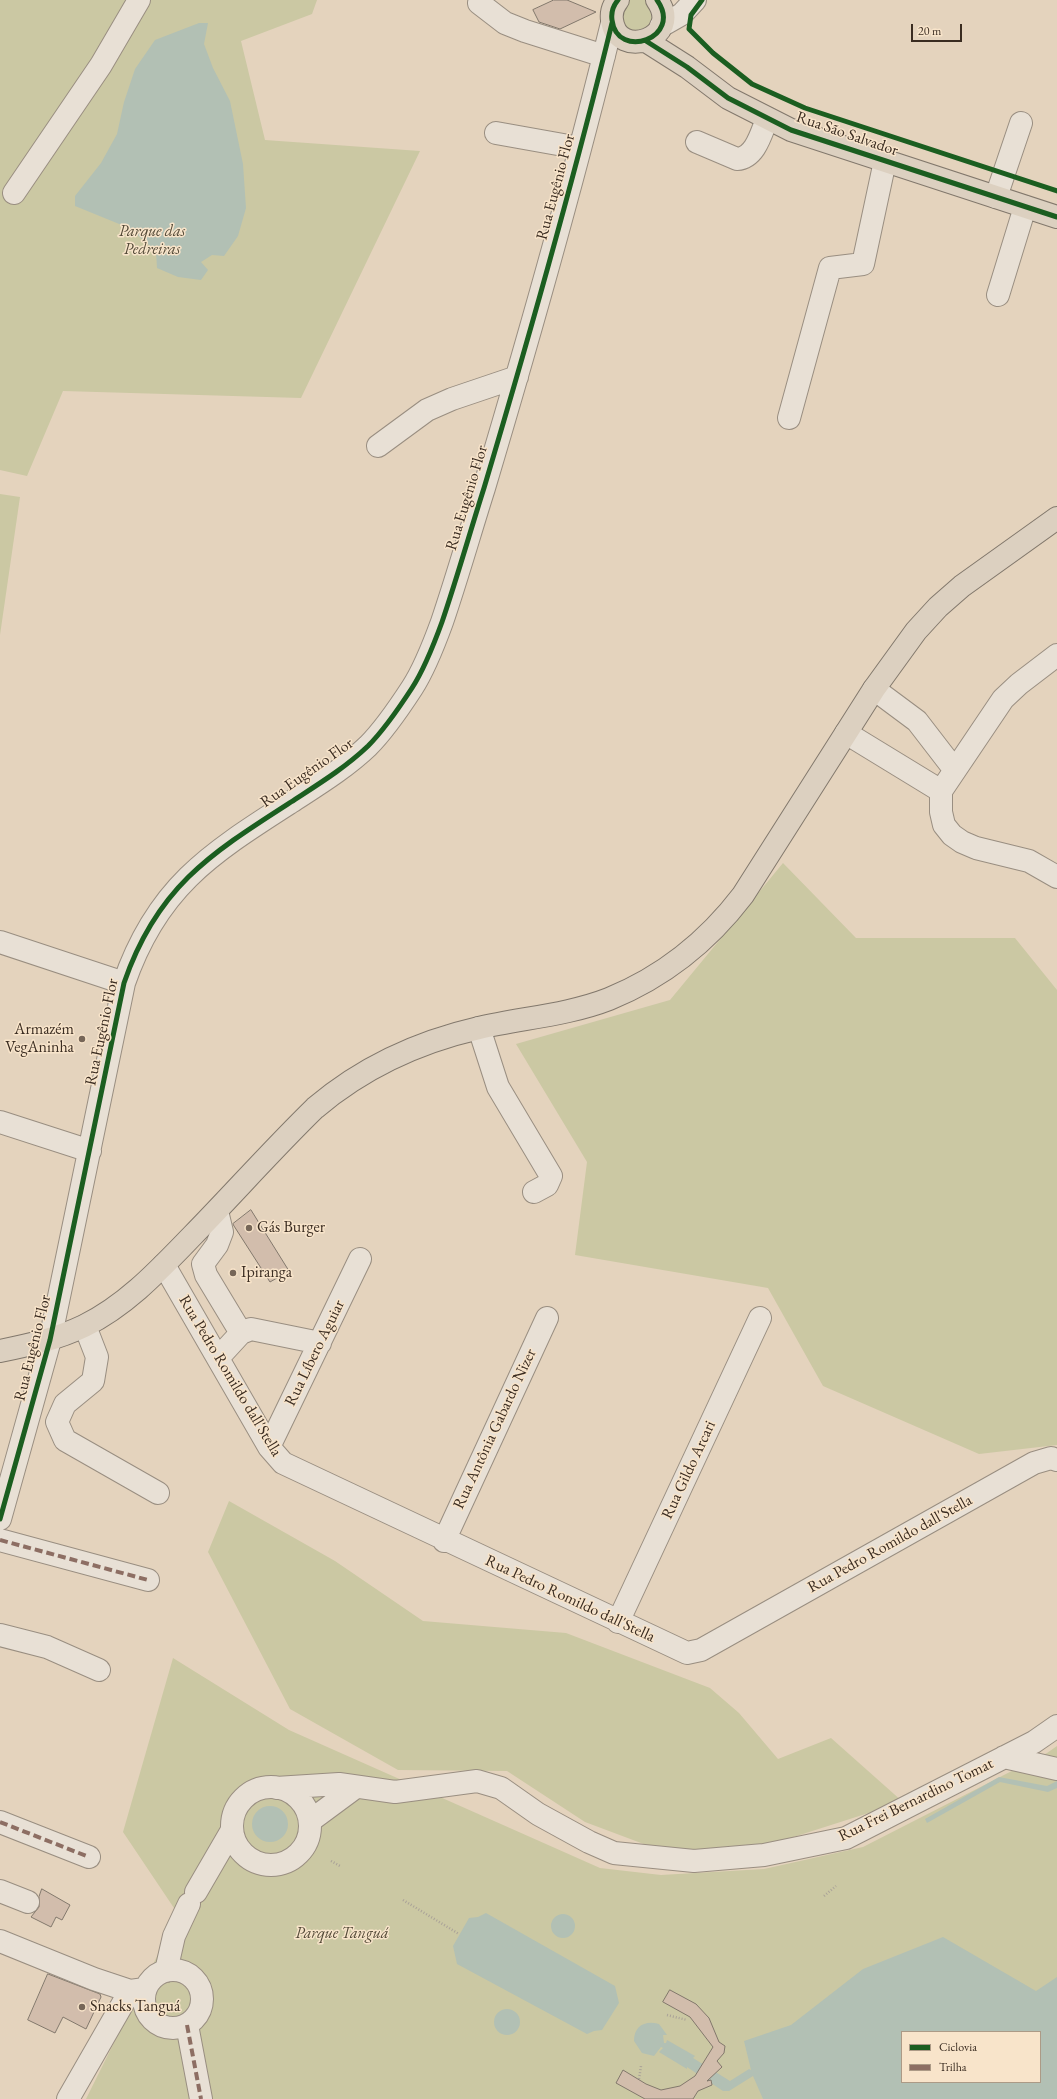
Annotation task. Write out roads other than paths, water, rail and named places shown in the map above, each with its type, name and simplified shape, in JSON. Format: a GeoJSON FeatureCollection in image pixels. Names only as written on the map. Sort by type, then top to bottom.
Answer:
{"type":"FeatureCollection","features":[{"type":"Feature","properties":{"kind":"main road"},"geometry":{"type":"LineString","coordinates":[[646,36],[662,12],[657,0]]}},
{"type":"Feature","properties":{"kind":"main road","name":"Rua São Salvador"},"geometry":{"type":"LineString","coordinates":[[614,8],[618,34],[646,36],[728,98],[767,119],[814,139],[1057,217]]}},
{"type":"Feature","properties":{"kind":"main road"},"geometry":{"type":"LineString","coordinates":[[0,1351],[50,1340],[85,1326],[124,1301],[164,1264],[217,1211],[298,1125],[333,1093],[400,1054],[428,1043],[479,1028],[584,1006],[608,999],[669,967],[698,945],[724,920],[743,895],[895,657],[938,607],[962,586],[1057,518]]}},
{"type":"Feature","properties":{"kind":"street"},"geometry":{"type":"LineString","coordinates":[[14,193],[101,65],[139,0]]}},
{"type":"Feature","properties":{"kind":"street"},"geometry":{"type":"LineString","coordinates":[[646,36],[682,14],[695,0]]}},
{"type":"Feature","properties":{"kind":"street"},"geometry":{"type":"LineString","coordinates":[[479,3],[505,23],[524,32],[604,56]]}},
{"type":"Feature","properties":{"kind":"street","name":"Rua Eugênio Flor"},"geometry":{"type":"LineString","coordinates":[[0,1519],[50,1340],[124,983],[141,940],[154,918],[192,871],[218,850],[343,767],[368,745],[391,719],[414,685],[427,659],[450,599],[517,377],[595,95],[614,8]]}},
{"type":"Feature","properties":{"kind":"street","name":"Rua Eugênio Flor"},"geometry":{"type":"LineString","coordinates":[[595,95],[612,64],[646,36]]}},
{"type":"Feature","properties":{"kind":"street"},"geometry":{"type":"LineString","coordinates":[[697,142],[737,159],[744,158],[750,154],[767,119]]}},
{"type":"Feature","properties":{"kind":"street"},"geometry":{"type":"LineString","coordinates":[[996,197],[1021,123]]}},
{"type":"Feature","properties":{"kind":"street"},"geometry":{"type":"LineString","coordinates":[[496,132],[580,148]]}},
{"type":"Feature","properties":{"kind":"street"},"geometry":{"type":"LineString","coordinates":[[789,418],[830,268],[863,264],[885,161]]}},
{"type":"Feature","properties":{"kind":"street"},"geometry":{"type":"LineString","coordinates":[[998,295],[1025,207]]}},
{"type":"Feature","properties":{"kind":"street"},"geometry":{"type":"LineString","coordinates":[[378,446],[427,410],[452,399],[517,377]]}},
{"type":"Feature","properties":{"kind":"street"},"geometry":{"type":"LineString","coordinates":[[1057,655],[1019,684],[1003,699],[940,791],[941,812],[944,825],[957,838],[976,848],[1029,861],[1057,877]]}},
{"type":"Feature","properties":{"kind":"street"},"geometry":{"type":"LineString","coordinates":[[874,689],[917,721],[954,770]]}},
{"type":"Feature","properties":{"kind":"street"},"geometry":{"type":"LineString","coordinates":[[846,733],[940,791]]}},
{"type":"Feature","properties":{"kind":"street"},"geometry":{"type":"LineString","coordinates":[[0,942],[124,983]]}},
{"type":"Feature","properties":{"kind":"street"},"geometry":{"type":"LineString","coordinates":[[479,1028],[498,1087],[551,1176],[547,1186],[534,1192]]}},
{"type":"Feature","properties":{"kind":"street"},"geometry":{"type":"LineString","coordinates":[[0,1122],[90,1151]]}},
{"type":"Feature","properties":{"kind":"street"},"geometry":{"type":"LineString","coordinates":[[217,1211],[222,1232],[218,1245],[203,1264],[206,1275],[220,1301],[241,1333]]}},
{"type":"Feature","properties":{"kind":"street","name":"Rua Líbero Aguiar"},"geometry":{"type":"LineString","coordinates":[[269,1447],[360,1260]]}},
{"type":"Feature","properties":{"kind":"street","name":"Rua Pedro Romildo dall'Stella"},"geometry":{"type":"LineString","coordinates":[[164,1264],[269,1447],[283,1464],[680,1651],[695,1653],[1034,1463],[1051,1458],[1057,1460]]}},
{"type":"Feature","properties":{"kind":"street"},"geometry":{"type":"LineString","coordinates":[[193,1314],[220,1301]]}},
{"type":"Feature","properties":{"kind":"street","name":"Rua Antônia Gabardo Nizer"},"geometry":{"type":"LineString","coordinates":[[444,1540],[547,1318]]}},
{"type":"Feature","properties":{"kind":"street","name":"Rua Gildo Arcari"},"geometry":{"type":"LineString","coordinates":[[618,1622],[760,1318]]}},
{"type":"Feature","properties":{"kind":"street"},"geometry":{"type":"LineString","coordinates":[[85,1326],[97,1357],[93,1381],[65,1404],[57,1422],[65,1440],[158,1493]]}},
{"type":"Feature","properties":{"kind":"street"},"geometry":{"type":"LineString","coordinates":[[218,1358],[241,1333],[251,1329],[320,1343]]}},
{"type":"Feature","properties":{"kind":"street"},"geometry":{"type":"LineString","coordinates":[[0,1540],[148,1580]]}},
{"type":"Feature","properties":{"kind":"street"},"geometry":{"type":"LineString","coordinates":[[0,1635],[47,1647],[99,1670]]}},
{"type":"Feature","properties":{"kind":"street","name":"Rua Frei Bernardino Tomat"},"geometry":{"type":"LineString","coordinates":[[276,1788],[339,1784],[396,1792],[477,1781],[501,1788],[538,1814],[589,1842],[614,1853],[694,1861],[764,1855],[846,1838],[1034,1742],[1057,1726]]}},
{"type":"Feature","properties":{"kind":"street"},"geometry":{"type":"LineString","coordinates":[[1004,1757],[1057,1769]]}},
{"type":"Feature","properties":{"kind":"street"},"geometry":{"type":"LineString","coordinates":[[310,1821],[356,1787]]}},
{"type":"Feature","properties":{"kind":"street"},"geometry":{"type":"LineString","coordinates":[[262,1788],[276,1788],[290,1792],[306,1809],[310,1821],[310,1833],[305,1846],[296,1857],[284,1864],[270,1866],[256,1863],[244,1855],[236,1844],[232,1830],[233,1816],[239,1803],[249,1794],[262,1788]]}},
{"type":"Feature","properties":{"kind":"street"},"geometry":{"type":"LineString","coordinates":[[0,1822],[89,1857]]}},
{"type":"Feature","properties":{"kind":"street"},"geometry":{"type":"LineString","coordinates":[[166,1971],[174,1936],[192,1898],[232,1830]]}},
{"type":"Feature","properties":{"kind":"street"},"geometry":{"type":"LineString","coordinates":[[0,1891],[28,1902]]}},
{"type":"Feature","properties":{"kind":"street"},"geometry":{"type":"LineString","coordinates":[[0,1941],[94,1979],[138,1990],[143,1998],[144,2007],[154,2022],[167,2028],[177,2029],[187,2026],[196,2017],[201,2006],[200,1990],[190,1976],[174,1970],[157,1974],[138,1990],[68,2099]]}},
{"type":"Feature","properties":{"kind":"street"},"geometry":{"type":"LineString","coordinates":[[187,2026],[200,2099]]}},
{"type":"Feature","properties":{"kind":"place","name":"Armazém VegAninha"},"geometry":{"type":"Point","coordinates":[82,1039]}},
{"type":"Feature","properties":{"kind":"place","name":"Gás Burger"},"geometry":{"type":"Point","coordinates":[249,1228]}},
{"type":"Feature","properties":{"kind":"place","name":"Ipiranga"},"geometry":{"type":"Point","coordinates":[233,1273]}},
{"type":"Feature","properties":{"kind":"place","name":"Snacks Tanguá"},"geometry":{"type":"Point","coordinates":[82,2007]}},
{"type":"Feature","properties":{"kind":"park label","name":"Parque das Pedreiras"},"geometry":{"type":"Point","coordinates":[152,241]}},
{"type":"Feature","properties":{"kind":"park label","name":"Parque Tanguá"},"geometry":{"type":"Point","coordinates":[342,1934]}}]}
